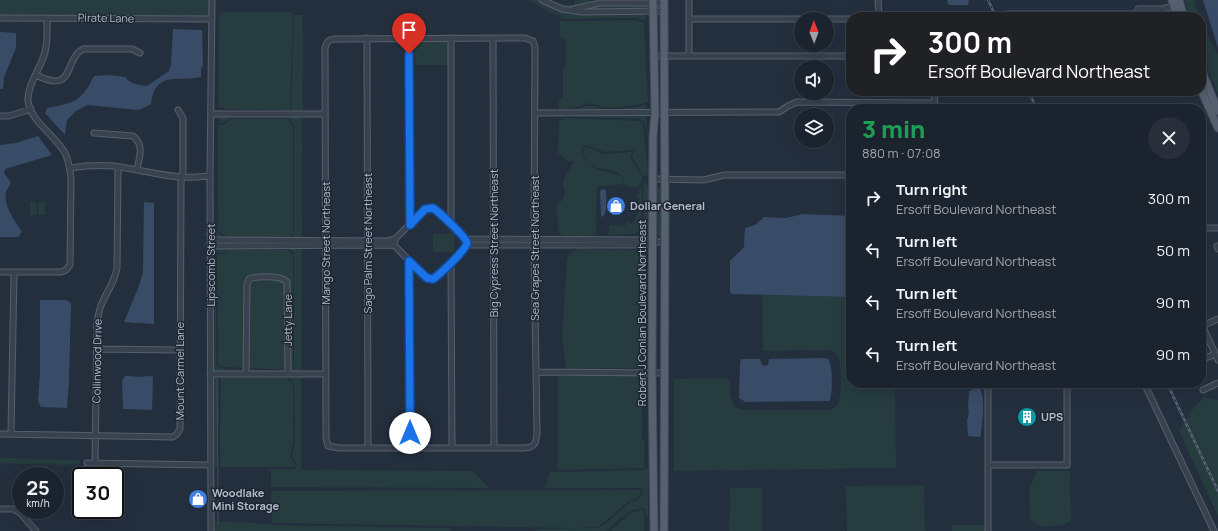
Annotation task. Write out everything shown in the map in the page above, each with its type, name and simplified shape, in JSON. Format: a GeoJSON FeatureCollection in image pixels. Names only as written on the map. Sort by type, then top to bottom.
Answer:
{"type":"FeatureCollection","features":[{"type":"Feature","properties":{"kind":"main road"},"geometry":{"type":"LineString","coordinates":[[1179,0],[1183,12]]}},
{"type":"Feature","properties":{"kind":"main road","name":"Robert J Conlan Boulevard Northeast"},"geometry":{"type":"LineString","coordinates":[[653,1],[655,113],[652,373],[654,531]]}},
{"type":"Feature","properties":{"kind":"main road","name":"Robert J Conlan Boulevard Northeast"},"geometry":{"type":"LineString","coordinates":[[664,1],[664,531]]}},
{"type":"Feature","properties":{"kind":"main road"},"geometry":{"type":"LineString","coordinates":[[1206,81],[1218,110]]}},
{"type":"Feature","properties":{"kind":"main road"},"geometry":{"type":"LineString","coordinates":[[1204,96],[1218,128]]}},
{"type":"Feature","properties":{"kind":"street","name":"Lipscomb Street"},"geometry":{"type":"LineString","coordinates":[[211,531],[210,176],[212,0]]}},
{"type":"Feature","properties":{"kind":"street"},"geometry":{"type":"LineString","coordinates":[[542,0],[562,9],[582,12],[664,11]]}},
{"type":"Feature","properties":{"kind":"street"},"geometry":{"type":"LineString","coordinates":[[689,0],[689,56]]}},
{"type":"Feature","properties":{"kind":"street"},"geometry":{"type":"LineString","coordinates":[[878,0],[879,12]]}},
{"type":"Feature","properties":{"kind":"street"},"geometry":{"type":"LineString","coordinates":[[570,10],[592,4],[610,2],[664,1]]}},
{"type":"Feature","properties":{"kind":"street"},"geometry":{"type":"LineString","coordinates":[[610,2],[611,11]]}},
{"type":"Feature","properties":{"kind":"street"},"geometry":{"type":"LineString","coordinates":[[1138,12],[1138,9],[1162,9],[1172,3]]}},
{"type":"Feature","properties":{"kind":"street","name":"Pirate Lane"},"geometry":{"type":"LineString","coordinates":[[0,18],[212,19]]}},
{"type":"Feature","properties":{"kind":"street"},"geometry":{"type":"LineString","coordinates":[[0,272],[61,272],[66,270],[70,265],[70,168],[66,154],[36,118],[28,101],[29,92],[45,51],[47,18]]}},
{"type":"Feature","properties":{"kind":"street"},"geometry":{"type":"LineString","coordinates":[[689,18],[794,19]]}},
{"type":"Feature","properties":{"kind":"street"},"geometry":{"type":"LineString","coordinates":[[834,19],[846,19]]}},
{"type":"Feature","properties":{"kind":"street"},"geometry":{"type":"LineString","coordinates":[[367,38],[493,38]]}},
{"type":"Feature","properties":{"kind":"street","name":"Mango Street Northeast"},"geometry":{"type":"LineString","coordinates":[[367,38],[336,39],[328,41],[325,48],[325,243],[326,438],[328,446],[339,448],[368,448]]}},
{"type":"Feature","properties":{"kind":"street","name":"Sago Palm Street Northeast"},"geometry":{"type":"LineString","coordinates":[[367,38],[368,448]]}},
{"type":"Feature","properties":{"kind":"street"},"geometry":{"type":"LineString","coordinates":[[409,38],[410,225]]}},
{"type":"Feature","properties":{"kind":"street"},"geometry":{"type":"LineString","coordinates":[[451,38],[451,224]]}},
{"type":"Feature","properties":{"kind":"street","name":"Sea Grapes Street Northeast"},"geometry":{"type":"LineString","coordinates":[[493,38],[529,38],[534,42],[535,47],[534,242],[537,433],[536,441],[533,447],[494,448]]}},
{"type":"Feature","properties":{"kind":"street","name":"Big Cypress Street Northeast"},"geometry":{"type":"LineString","coordinates":[[493,38],[494,448]]}},
{"type":"Feature","properties":{"kind":"street"},"geometry":{"type":"LineString","coordinates":[[36,75],[48,81],[58,81],[66,76],[77,52],[83,49],[132,49],[140,53]]}},
{"type":"Feature","properties":{"kind":"street"},"geometry":{"type":"LineString","coordinates":[[653,56],[846,56]]}},
{"type":"Feature","properties":{"kind":"street"},"geometry":{"type":"LineString","coordinates":[[535,113],[779,112],[797,102],[866,104]]}},
{"type":"Feature","properties":{"kind":"street"},"geometry":{"type":"LineString","coordinates":[[0,116],[9,116],[31,109]]}},
{"type":"Feature","properties":{"kind":"street","name":"Mount Carmel Lane"},"geometry":{"type":"LineString","coordinates":[[0,434],[173,437],[180,429],[183,118],[178,110]]}},
{"type":"Feature","properties":{"kind":"street"},"geometry":{"type":"LineString","coordinates":[[211,114],[326,114]]}},
{"type":"Feature","properties":{"kind":"street"},"geometry":{"type":"LineString","coordinates":[[94,133],[133,136],[138,140],[141,146],[138,170]]}},
{"type":"Feature","properties":{"kind":"street"},"geometry":{"type":"LineString","coordinates":[[70,168],[96,165],[138,170],[156,175],[182,177],[210,176]]}},
{"type":"Feature","properties":{"kind":"street","name":"Collinwood Drive"},"geometry":{"type":"LineString","coordinates":[[95,463],[98,314],[114,281],[117,268],[118,167]]}},
{"type":"Feature","properties":{"kind":"street"},"geometry":{"type":"LineString","coordinates":[[654,179],[704,180],[724,175],[846,175]]}},
{"type":"Feature","properties":{"kind":"street"},"geometry":{"type":"LineString","coordinates":[[368,243],[395,239],[425,209],[430,208],[435,210],[451,224],[466,242],[643,245],[653,242],[665,242]]}},
{"type":"Feature","properties":{"kind":"street"},"geometry":{"type":"LineString","coordinates":[[1206,228],[1218,228]]}},
{"type":"Feature","properties":{"kind":"street"},"geometry":{"type":"LineString","coordinates":[[394,245],[395,239]]}},
{"type":"Feature","properties":{"kind":"street"},"geometry":{"type":"LineString","coordinates":[[211,243],[217,246],[242,243],[368,243],[394,245],[424,276],[429,279],[436,277],[451,263],[466,242]]}},
{"type":"Feature","properties":{"kind":"street"},"geometry":{"type":"LineString","coordinates":[[409,261],[410,448]]}},
{"type":"Feature","properties":{"kind":"street"},"geometry":{"type":"LineString","coordinates":[[451,263],[452,448]]}},
{"type":"Feature","properties":{"kind":"street"},"geometry":{"type":"LineString","coordinates":[[11,434],[14,272]]}},
{"type":"Feature","properties":{"kind":"street","name":"Jetty Lane"},"geometry":{"type":"LineString","coordinates":[[246,374],[247,284],[251,278],[280,278],[287,282],[288,374]]}},
{"type":"Feature","properties":{"kind":"street"},"geometry":{"type":"LineString","coordinates":[[1206,323],[1218,319]]}},
{"type":"Feature","properties":{"kind":"street"},"geometry":{"type":"LineString","coordinates":[[1206,333],[1218,360]]}},
{"type":"Feature","properties":{"kind":"street"},"geometry":{"type":"LineString","coordinates":[[97,349],[180,350]]}},
{"type":"Feature","properties":{"kind":"street"},"geometry":{"type":"LineString","coordinates":[[1206,358],[1215,354]]}},
{"type":"Feature","properties":{"kind":"street"},"geometry":{"type":"LineString","coordinates":[[536,372],[664,373]]}},
{"type":"Feature","properties":{"kind":"street"},"geometry":{"type":"LineString","coordinates":[[210,374],[326,374]]}},
{"type":"Feature","properties":{"kind":"street"},"geometry":{"type":"LineString","coordinates":[[1203,390],[1218,383]]}},
{"type":"Feature","properties":{"kind":"street"},"geometry":{"type":"LineString","coordinates":[[988,388],[988,531]]}},
{"type":"Feature","properties":{"kind":"street"},"geometry":{"type":"LineString","coordinates":[[988,466],[1067,464],[1067,388]]}},
{"type":"Feature","properties":{"kind":"street"},"geometry":{"type":"LineString","coordinates":[[1146,388],[1214,531]]}},
{"type":"Feature","properties":{"kind":"street"},"geometry":{"type":"LineString","coordinates":[[368,448],[494,448]]}},
{"type":"Feature","properties":{"kind":"street"},"geometry":{"type":"LineString","coordinates":[[87,463],[210,465]]}},
{"type":"Feature","properties":{"kind":"street"},"geometry":{"type":"LineString","coordinates":[[0,509],[14,509],[20,513],[36,531]]}},
{"type":"Feature","properties":{"kind":"green space"},"geometry":{"type":"Polygon","coordinates":[[[0,0],[212,0],[212,19],[0,18],[0,0]]]}},
{"type":"Feature","properties":{"kind":"green space"},"geometry":{"type":"Polygon","coordinates":[[[529,0],[551,0],[556,3],[573,5],[575,4],[575,0],[645,0],[645,21],[636,18],[561,19],[561,15],[554,15],[529,0]]]}},
{"type":"Feature","properties":{"kind":"green space"},"geometry":{"type":"Polygon","coordinates":[[[1185,0],[1194,0],[1198,12],[1189,12],[1185,0]]]}},
{"type":"Feature","properties":{"kind":"green space"},"geometry":{"type":"Polygon","coordinates":[[[223,12],[293,12],[290,110],[224,109],[218,106],[219,15],[223,12]]]}},
{"type":"Feature","properties":{"kind":"green space"},"geometry":{"type":"Polygon","coordinates":[[[294,15],[303,15],[301,469],[473,471],[489,488],[271,487],[271,469],[295,469],[297,464],[292,457],[295,442],[294,385],[288,375],[219,376],[218,467],[212,467],[217,197],[217,232],[227,239],[292,238],[294,233],[294,125],[288,117],[230,117],[225,122],[219,123],[219,109],[224,111],[291,111],[294,15]],[[229,247],[223,253],[216,254],[216,365],[224,369],[294,371],[294,253],[288,248],[229,247]]]}},
{"type":"Feature","properties":{"kind":"green space"},"geometry":{"type":"Polygon","coordinates":[[[636,20],[644,23],[648,102],[638,105],[607,108],[589,103],[573,108],[559,109],[559,100],[563,97],[563,67],[566,65],[566,41],[560,37],[560,21],[636,20]]]}},
{"type":"Feature","properties":{"kind":"green space"},"geometry":{"type":"Polygon","coordinates":[[[1206,32],[1218,55],[1218,94],[1206,64],[1206,32]]]}},
{"type":"Feature","properties":{"kind":"green space"},"geometry":{"type":"Polygon","coordinates":[[[414,40],[445,40],[449,45],[448,64],[415,65],[414,40]]]}},
{"type":"Feature","properties":{"kind":"green space"},"geometry":{"type":"Polygon","coordinates":[[[646,104],[647,142],[645,123],[640,119],[564,116],[561,118],[561,111],[573,110],[590,105],[607,110],[638,107],[646,104]]]}},
{"type":"Feature","properties":{"kind":"green space"},"geometry":{"type":"Polygon","coordinates":[[[564,118],[640,121],[643,124],[648,175],[643,176],[632,156],[634,150],[604,152],[583,145],[581,154],[589,164],[598,170],[622,176],[624,184],[597,187],[596,234],[593,236],[566,237],[561,235],[559,232],[557,205],[564,198],[565,192],[563,184],[565,176],[574,161],[567,161],[558,153],[559,122],[564,118]]]}},
{"type":"Feature","properties":{"kind":"green space"},"geometry":{"type":"Polygon","coordinates":[[[230,119],[288,119],[293,126],[293,233],[290,237],[228,237],[218,231],[218,125],[226,124],[230,119]]]}},
{"type":"Feature","properties":{"kind":"green space"},"geometry":{"type":"Polygon","coordinates":[[[584,147],[604,154],[632,152],[630,157],[642,176],[642,181],[638,187],[630,188],[625,184],[622,175],[614,171],[598,168],[587,162],[583,154],[584,147]]]}},
{"type":"Feature","properties":{"kind":"green space"},"geometry":{"type":"Polygon","coordinates":[[[643,183],[650,188],[651,232],[644,236],[643,183]]]}},
{"type":"Feature","properties":{"kind":"green space"},"geometry":{"type":"Polygon","coordinates":[[[642,184],[641,229],[634,234],[609,235],[609,225],[626,226],[626,223],[628,222],[631,224],[636,218],[635,216],[638,215],[639,199],[636,198],[642,184]]]}},
{"type":"Feature","properties":{"kind":"green space"},"geometry":{"type":"Polygon","coordinates":[[[658,187],[662,190],[662,235],[658,237],[656,234],[658,187]]]}},
{"type":"Feature","properties":{"kind":"green space"},"geometry":{"type":"Polygon","coordinates":[[[30,202],[36,202],[37,215],[30,215],[30,202]]]}},
{"type":"Feature","properties":{"kind":"green space"},"geometry":{"type":"Polygon","coordinates":[[[38,202],[45,202],[45,215],[39,215],[38,202]]]}},
{"type":"Feature","properties":{"kind":"green space"},"geometry":{"type":"Polygon","coordinates":[[[454,233],[454,252],[433,252],[433,234],[454,233]]]}},
{"type":"Feature","properties":{"kind":"green space"},"geometry":{"type":"Polygon","coordinates":[[[229,249],[287,250],[293,255],[293,370],[224,367],[218,364],[217,254],[223,254],[229,249]]]}},
{"type":"Feature","properties":{"kind":"green space"},"geometry":{"type":"Polygon","coordinates":[[[578,249],[635,250],[638,253],[644,253],[644,366],[637,368],[566,369],[562,338],[567,259],[569,254],[578,249]]]}},
{"type":"Feature","properties":{"kind":"green space"},"geometry":{"type":"Polygon","coordinates":[[[762,295],[846,297],[846,388],[895,388],[896,468],[674,471],[674,379],[726,378],[730,380],[730,395],[734,407],[743,410],[830,410],[837,405],[841,389],[841,374],[838,357],[834,352],[829,350],[763,351],[762,295]]]}},
{"type":"Feature","properties":{"kind":"green space"},"geometry":{"type":"Polygon","coordinates":[[[221,376],[286,377],[293,385],[293,442],[290,458],[295,463],[295,467],[220,467],[221,376]]]}},
{"type":"Feature","properties":{"kind":"green space"},"geometry":{"type":"Polygon","coordinates":[[[558,376],[640,376],[642,381],[642,438],[645,443],[644,468],[558,470],[558,376]]]}},
{"type":"Feature","properties":{"kind":"green space"},"geometry":{"type":"Polygon","coordinates":[[[1204,397],[1218,400],[1218,516],[1179,431],[1193,409],[1204,397]]]}},
{"type":"Feature","properties":{"kind":"green space"},"geometry":{"type":"Polygon","coordinates":[[[0,458],[80,460],[79,465],[0,463],[0,458]]]}},
{"type":"Feature","properties":{"kind":"green space"},"geometry":{"type":"Polygon","coordinates":[[[648,468],[648,515],[645,516],[646,511],[644,509],[633,510],[624,515],[605,531],[543,531],[529,529],[598,528],[609,521],[630,502],[639,500],[643,490],[642,488],[544,488],[550,472],[644,470],[648,468]]]}},
{"type":"Feature","properties":{"kind":"green space"},"geometry":{"type":"Polygon","coordinates":[[[1037,471],[1070,471],[1071,521],[1064,525],[1041,527],[1030,519],[1029,490],[1037,471]]]}},
{"type":"Feature","properties":{"kind":"green space"},"geometry":{"type":"Polygon","coordinates":[[[924,485],[925,531],[847,531],[846,486],[924,485]]]}},
{"type":"Feature","properties":{"kind":"green space"},"geometry":{"type":"Polygon","coordinates":[[[730,488],[762,488],[762,531],[729,531],[730,488]]]}},
{"type":"Feature","properties":{"kind":"green space"},"geometry":{"type":"Polygon","coordinates":[[[642,490],[638,498],[629,501],[598,527],[576,528],[272,523],[271,491],[642,490]]]}},
{"type":"Feature","properties":{"kind":"green space"},"geometry":{"type":"Polygon","coordinates":[[[641,510],[644,511],[644,531],[610,531],[629,514],[641,510]]]}},
{"type":"Feature","properties":{"kind":"green space"},"geometry":{"type":"Polygon","coordinates":[[[270,517],[272,525],[450,528],[451,531],[212,531],[212,521],[270,524],[270,517]]]}},
{"type":"Feature","properties":{"kind":"green space"},"geometry":{"type":"Polygon","coordinates":[[[952,525],[989,525],[989,531],[952,531],[952,525]]]}},
{"type":"Feature","properties":{"kind":"water"},"geometry":{"type":"Polygon","coordinates":[[[947,0],[969,0],[968,5],[950,5],[948,4],[947,0]]]}},
{"type":"Feature","properties":{"kind":"water"},"geometry":{"type":"Polygon","coordinates":[[[1203,0],[1218,0],[1218,48],[1203,0]]]}},
{"type":"Feature","properties":{"kind":"water"},"geometry":{"type":"Polygon","coordinates":[[[173,29],[202,30],[203,65],[201,69],[201,77],[176,79],[163,82],[157,86],[153,93],[151,104],[139,110],[87,105],[76,111],[67,120],[65,135],[45,113],[47,108],[64,105],[76,100],[85,91],[94,76],[110,75],[125,77],[132,83],[147,86],[169,71],[171,64],[173,29]]]}},
{"type":"Feature","properties":{"kind":"water"},"geometry":{"type":"Polygon","coordinates":[[[0,32],[16,33],[16,48],[4,77],[3,89],[0,89],[0,32]]]}},
{"type":"Feature","properties":{"kind":"water"},"geometry":{"type":"Polygon","coordinates":[[[38,136],[52,155],[5,169],[4,173],[11,183],[6,192],[6,203],[10,213],[22,232],[18,237],[0,237],[0,145],[16,143],[38,136]]]}},
{"type":"Feature","properties":{"kind":"water"},"geometry":{"type":"Polygon","coordinates":[[[603,189],[606,190],[606,211],[603,217],[601,216],[600,191],[603,189]]]}},
{"type":"Feature","properties":{"kind":"water"},"geometry":{"type":"Polygon","coordinates":[[[144,202],[154,203],[154,324],[124,322],[139,286],[143,272],[144,202]]]}},
{"type":"Feature","properties":{"kind":"water"},"geometry":{"type":"Polygon","coordinates":[[[803,214],[846,216],[846,297],[732,294],[730,292],[730,261],[744,247],[745,228],[755,225],[764,217],[786,218],[803,214]]]}},
{"type":"Feature","properties":{"kind":"water"},"geometry":{"type":"Polygon","coordinates":[[[40,300],[66,300],[71,303],[67,408],[41,407],[38,401],[40,373],[40,300]]]}},
{"type":"Feature","properties":{"kind":"water"},"geometry":{"type":"Polygon","coordinates":[[[741,359],[760,359],[764,366],[768,365],[769,359],[828,359],[830,362],[832,373],[829,401],[746,402],[739,398],[741,359]]]}},
{"type":"Feature","properties":{"kind":"water"},"geometry":{"type":"Polygon","coordinates":[[[125,376],[153,377],[152,410],[123,409],[122,382],[125,376]]]}},
{"type":"Feature","properties":{"kind":"water"},"geometry":{"type":"Polygon","coordinates":[[[979,388],[981,391],[983,402],[981,436],[978,437],[968,436],[967,420],[969,414],[969,391],[979,388]]]}},
{"type":"Feature","properties":{"kind":"waterway"},"geometry":{"type":"LineString","coordinates":[[217,379],[218,491]]}},
{"type":"Feature","properties":{"kind":"waterway"},"geometry":{"type":"LineString","coordinates":[[218,500],[218,524]]}},
{"type":"Feature","properties":{"kind":"railway"},"geometry":{"type":"LineString","coordinates":[[988,0],[994,12]]}},
{"type":"Feature","properties":{"kind":"railway"},"geometry":{"type":"LineString","coordinates":[[1030,96],[1034,104]]}},
{"type":"Feature","properties":{"kind":"railway"},"geometry":{"type":"LineString","coordinates":[[1169,388],[1218,491]]}},
{"type":"Feature","properties":{"kind":"place","name":"Dollar General"},"geometry":{"type":"Point","coordinates":[616,206]}},
{"type":"Feature","properties":{"kind":"place","name":"UPS"},"geometry":{"type":"Point","coordinates":[1027,417]}},
{"type":"Feature","properties":{"kind":"place","name":"Woodlake Mini Storage"},"geometry":{"type":"Point","coordinates":[198,499]}},
{"type":"Feature","properties":{"kind":"route"},"geometry":{"type":"LineString","coordinates":[[409,54],[410,225],[425,209],[433,208],[451,224],[467,243],[467,245],[457,256],[433,279],[429,279],[424,276],[409,261],[410,433]]}}]}
